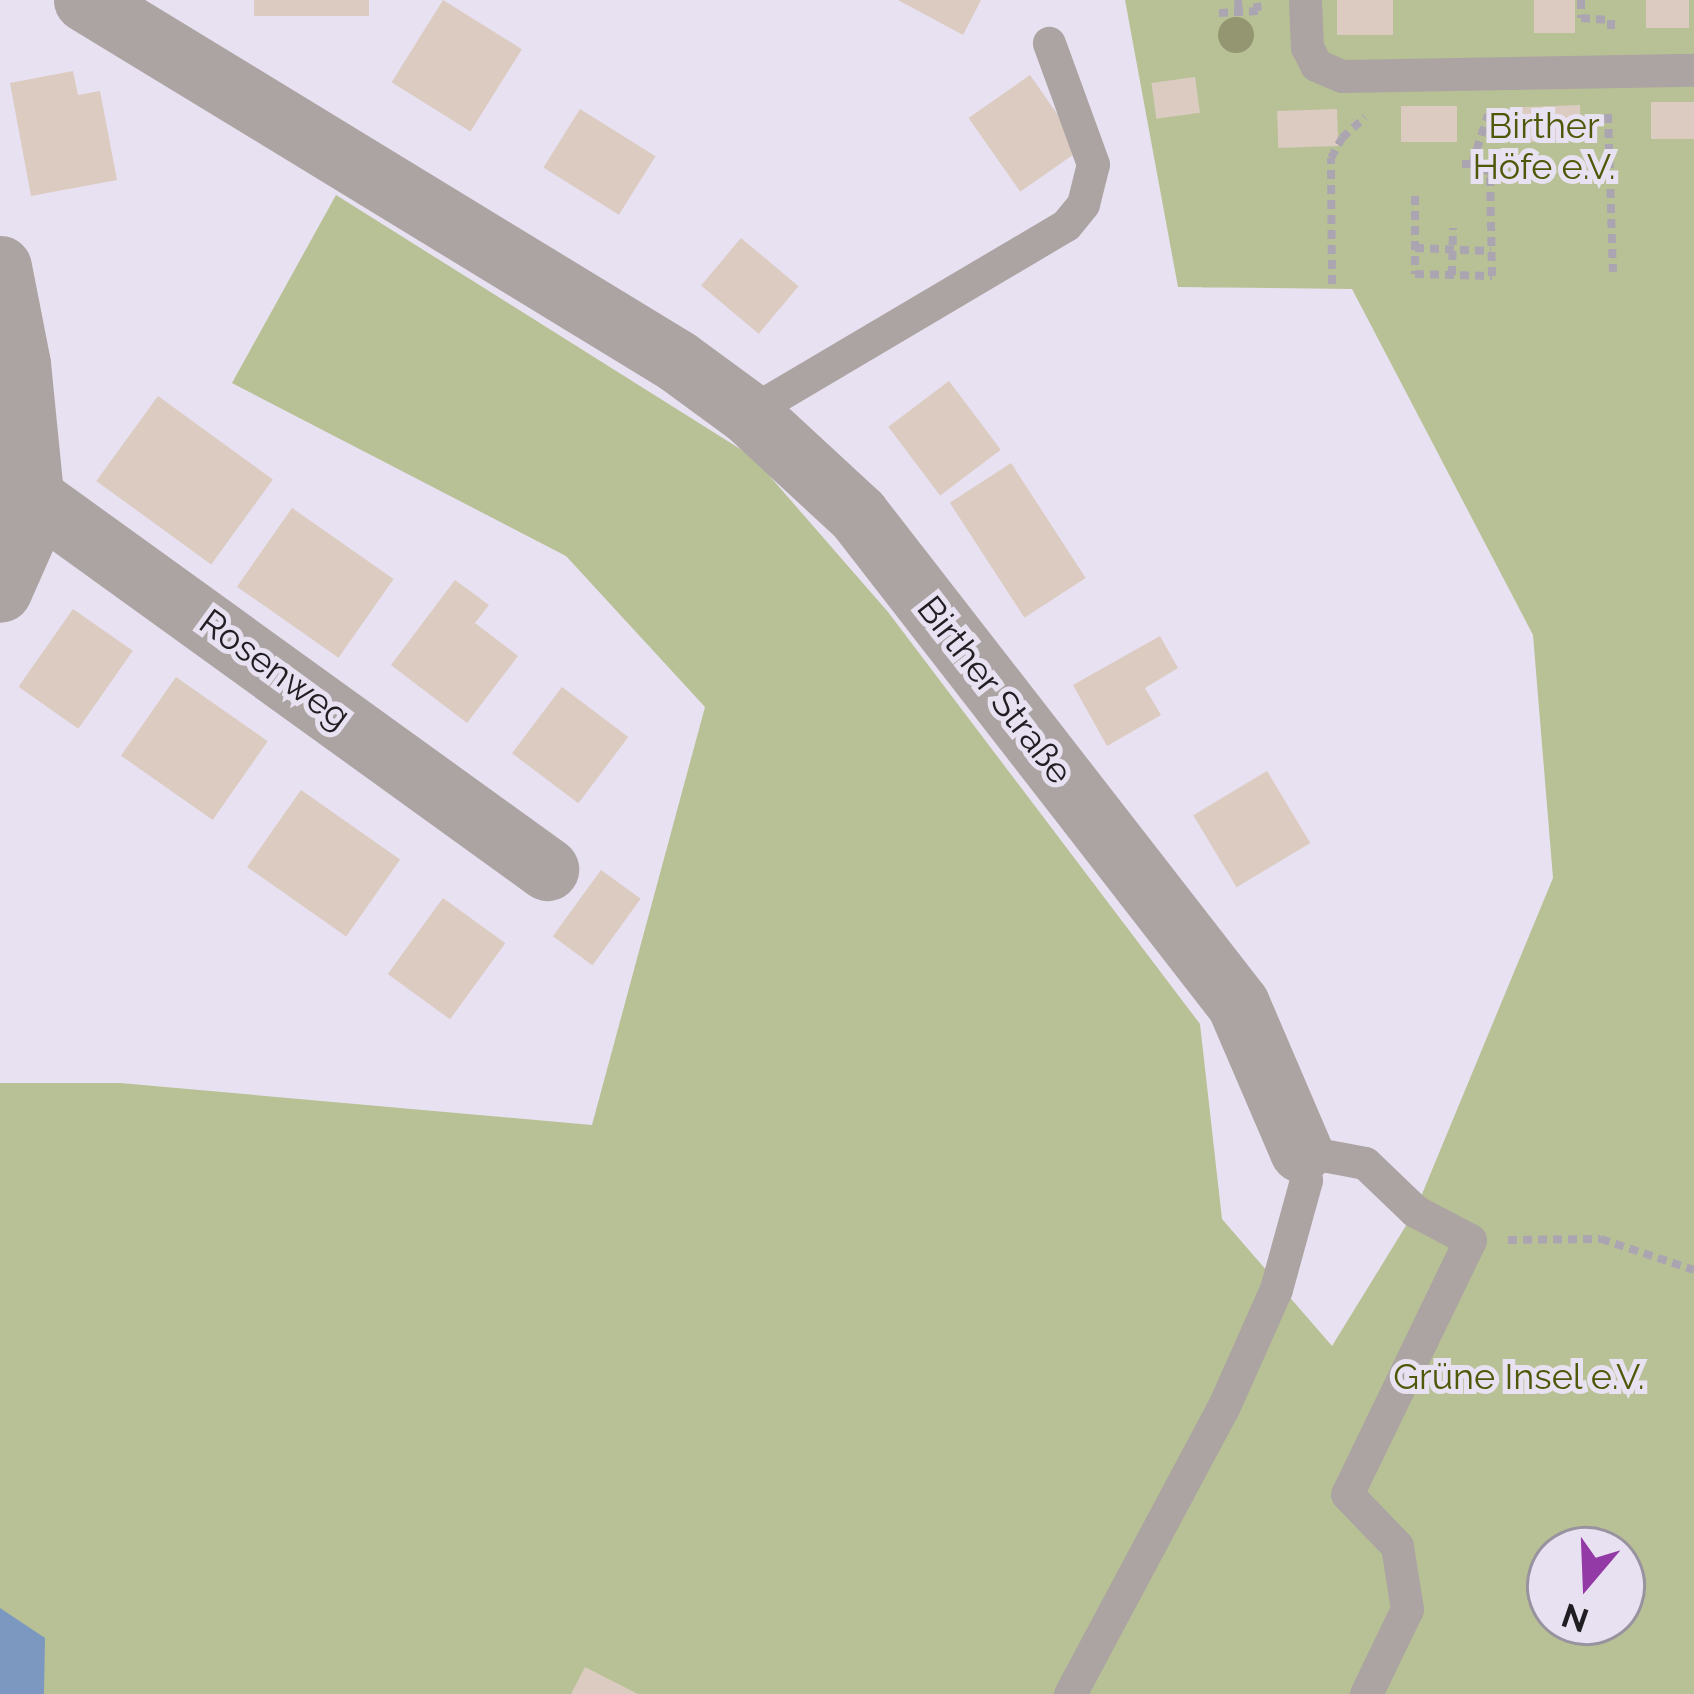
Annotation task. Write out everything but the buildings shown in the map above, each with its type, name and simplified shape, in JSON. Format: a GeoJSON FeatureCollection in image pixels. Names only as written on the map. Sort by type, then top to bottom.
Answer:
{"type":"FeatureCollection","features":[{"type":"Feature","properties":{"kind":"street","name":"Birther Straße"},"geometry":{"type":"LineString","coordinates":[[85,0],[677,361],[748,412],[858,515],[1238,1004],[1300,1151]]}},
{"type":"Feature","properties":{"kind":"street"},"geometry":{"type":"LineString","coordinates":[[0,267],[19,364],[16,484],[30,523],[0,591]]}},
{"type":"Feature","properties":{"kind":"street","name":"Rosenweg"},"geometry":{"type":"LineString","coordinates":[[16,484],[547,869]]}},
{"type":"Feature","properties":{"kind":"lane"},"geometry":{"type":"LineString","coordinates":[[1305,0],[1306,47],[1316,65],[1342,76],[1694,70]]}},
{"type":"Feature","properties":{"kind":"lane"},"geometry":{"type":"LineString","coordinates":[[748,412],[1066,225],[1075,215],[1083,204],[1093,164],[1049,44]]}},
{"type":"Feature","properties":{"kind":"lane"},"geometry":{"type":"LineString","coordinates":[[1300,1151],[1364,1163],[1415,1211],[1470,1240],[1348,1494],[1397,1546],[1407,1609],[1366,1694]]}},
{"type":"Feature","properties":{"kind":"lane","name":"Birther Straße"},"geometry":{"type":"LineString","coordinates":[[1070,1694],[1223,1408],[1276,1289],[1306,1180],[1300,1151]]}},
{"type":"Feature","properties":{"kind":"path"},"geometry":{"type":"LineString","coordinates":[[1238,0],[1239,13]]}},
{"type":"Feature","properties":{"kind":"path"},"geometry":{"type":"LineString","coordinates":[[1219,13],[1258,10],[1257,0]]}},
{"type":"Feature","properties":{"kind":"path"},"geometry":{"type":"LineString","coordinates":[[1415,196],[1414,274],[1492,276],[1490,172],[1467,164],[1489,126],[1486,71]]}},
{"type":"Feature","properties":{"kind":"path"},"geometry":{"type":"LineString","coordinates":[[1332,284],[1331,158],[1369,110],[1369,74]]}},
{"type":"Feature","properties":{"kind":"path"},"geometry":{"type":"LineString","coordinates":[[1610,168],[1612,272]]}},
{"type":"Feature","properties":{"kind":"path"},"geometry":{"type":"LineString","coordinates":[[1452,275],[1454,228]]}},
{"type":"Feature","properties":{"kind":"path"},"geometry":{"type":"LineString","coordinates":[[1415,248],[1491,250]]}},
{"type":"Feature","properties":{"kind":"path"},"geometry":{"type":"LineString","coordinates":[[1470,1240],[1601,1239],[1694,1270]]}},
{"type":"Feature","properties":{"kind":"green space"},"geometry":{"type":"Polygon","coordinates":[[[1125,0],[1694,0],[1694,1694],[0,1694],[0,1083],[120,1083],[592,1125],[705,707],[566,556],[232,383],[336,195],[753,457],[888,612],[1200,1024],[1222,1219],[1332,1346],[1415,1211],[1553,878],[1533,635],[1352,289],[1178,287],[1125,0]]]}},
{"type":"Feature","properties":{"kind":"water"},"geometry":{"type":"Polygon","coordinates":[[[0,1608],[45,1638],[44,1694],[0,1694],[0,1608]]]}},
{"type":"Feature","properties":{"kind":"park label","name":"Birther Höfe e.V."},"geometry":{"type":"Point","coordinates":[1544,146]}},
{"type":"Feature","properties":{"kind":"park label","name":"Grüne Insel e.V."},"geometry":{"type":"Point","coordinates":[1519,1377]}}]}
